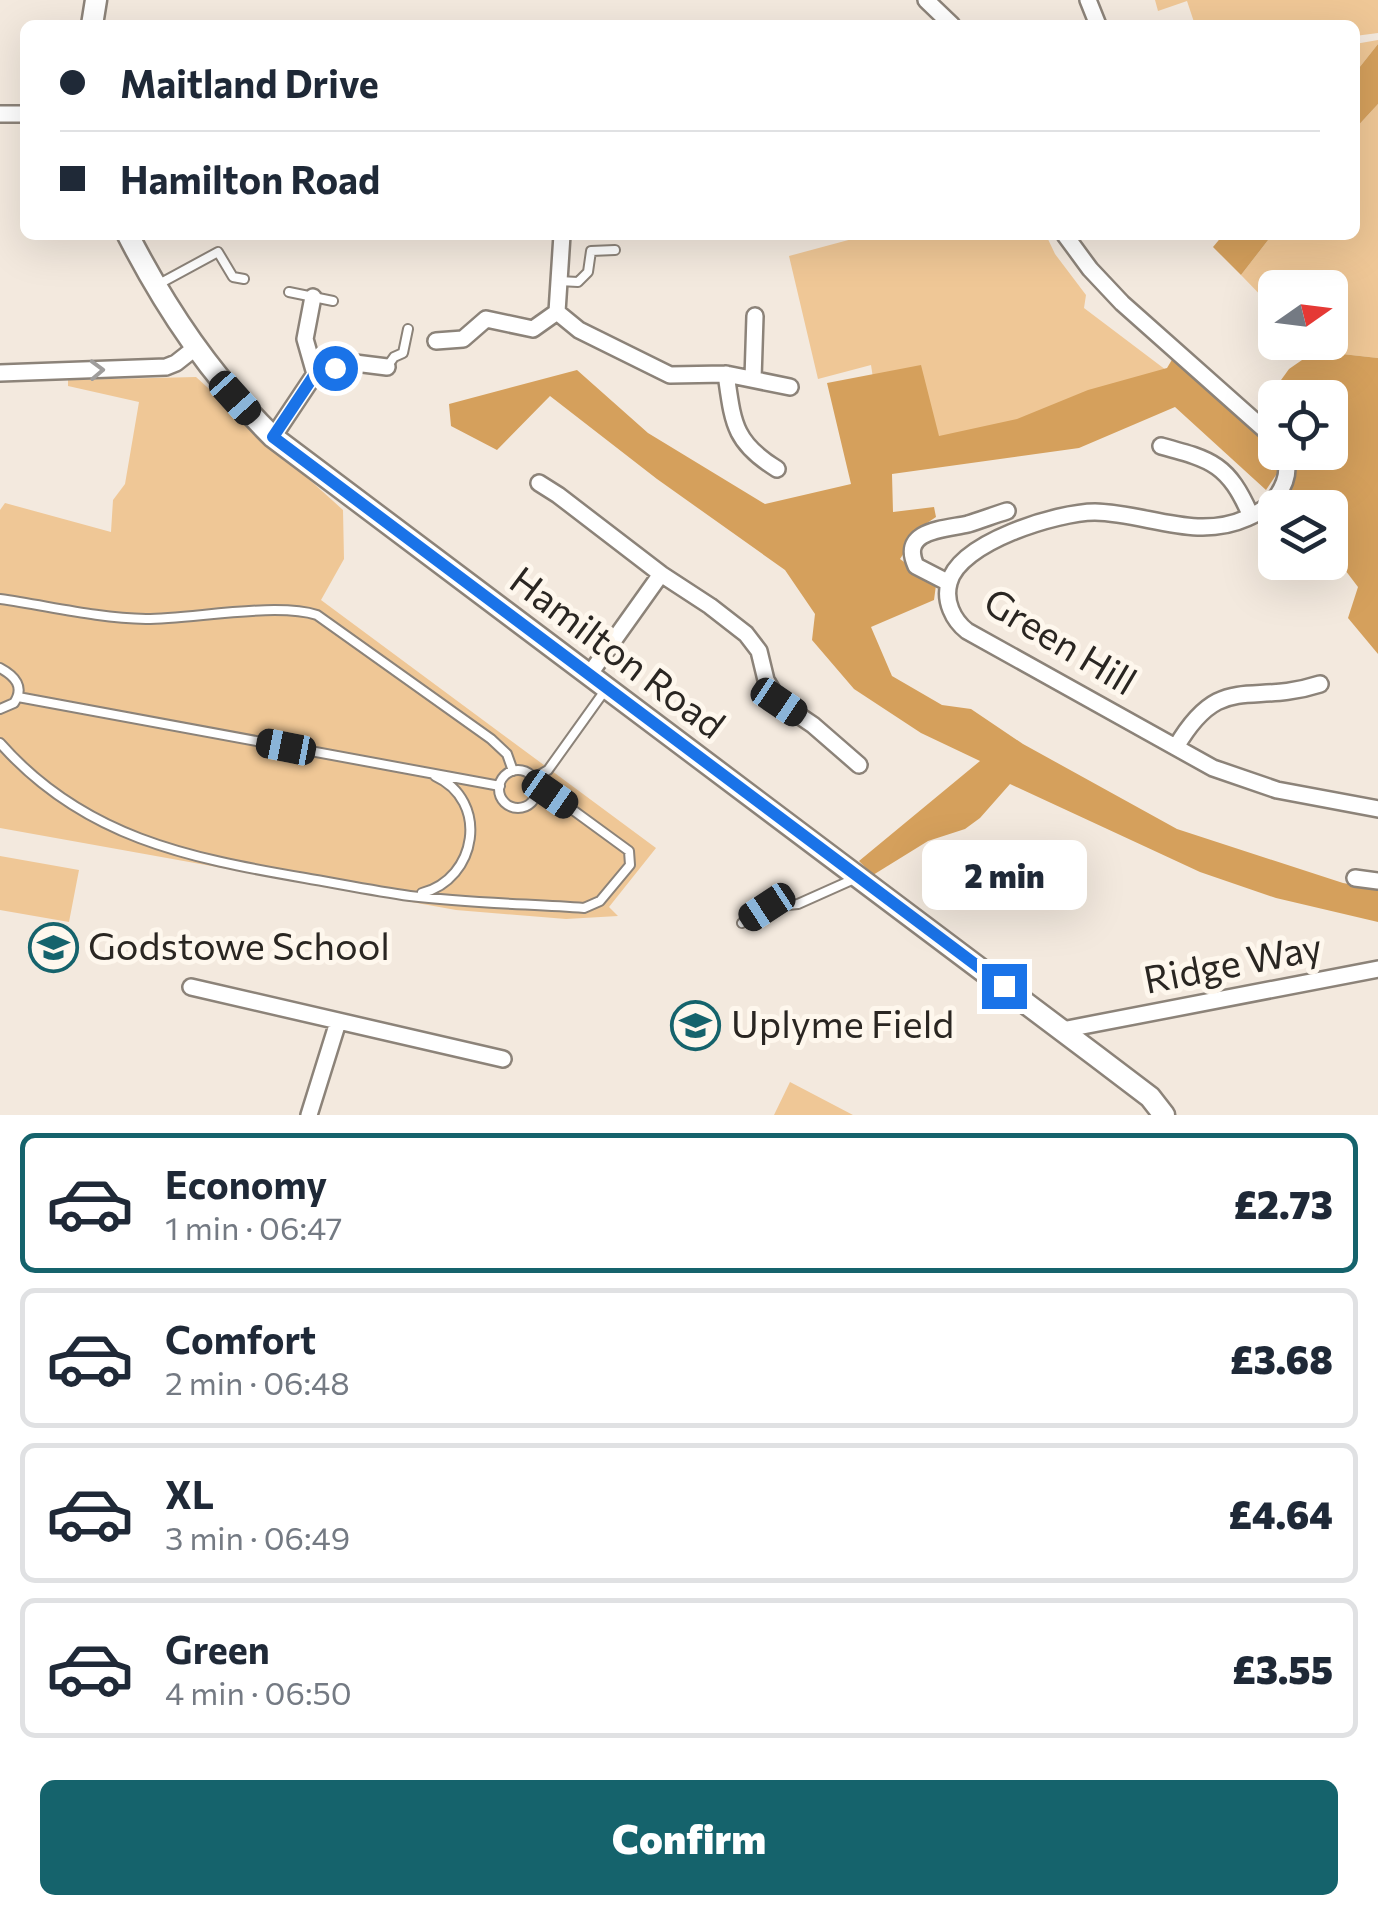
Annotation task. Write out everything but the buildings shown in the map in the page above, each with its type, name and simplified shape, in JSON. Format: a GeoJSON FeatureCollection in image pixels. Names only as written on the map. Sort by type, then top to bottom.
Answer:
{"type":"FeatureCollection","features":[{"type":"Feature","properties":{"kind":"street"},"geometry":{"type":"LineString","coordinates":[[926,0],[947,20]]}},
{"type":"Feature","properties":{"kind":"street","name":"Hamilton Road"},"geometry":{"type":"LineString","coordinates":[[131,240],[194,348],[273,437],[1062,1030],[1150,1098],[1164,1115]]}},
{"type":"Feature","properties":{"kind":"street"},"geometry":{"type":"LineString","coordinates":[[557,312],[562,240]]}},
{"type":"Feature","properties":{"kind":"street"},"geometry":{"type":"LineString","coordinates":[[1068,240],[1122,303],[1258,423]]}},
{"type":"Feature","properties":{"kind":"street"},"geometry":{"type":"LineString","coordinates":[[314,297],[305,338],[315,374]]}},
{"type":"Feature","properties":{"kind":"street"},"geometry":{"type":"LineString","coordinates":[[436,341],[463,339],[486,319],[533,328],[557,312]]}},
{"type":"Feature","properties":{"kind":"street"},"geometry":{"type":"LineString","coordinates":[[557,312],[579,330],[670,375],[726,374],[790,387]]}},
{"type":"Feature","properties":{"kind":"street"},"geometry":{"type":"LineString","coordinates":[[753,378],[755,316]]}},
{"type":"Feature","properties":{"kind":"street"},"geometry":{"type":"LineString","coordinates":[[0,373],[166,367],[176,364],[194,348]]}},
{"type":"Feature","properties":{"kind":"street"},"geometry":{"type":"LineString","coordinates":[[273,437],[315,374],[355,363],[386,367]]}},
{"type":"Feature","properties":{"kind":"street"},"geometry":{"type":"LineString","coordinates":[[726,374],[734,427],[752,453],[777,468]]}},
{"type":"Feature","properties":{"kind":"street"},"geometry":{"type":"LineString","coordinates":[[1161,446],[1206,458],[1238,488],[1250,516],[1271,504],[1284,483],[1286,470]]}},
{"type":"Feature","properties":{"kind":"street"},"geometry":{"type":"LineString","coordinates":[[539,483],[746,634],[759,652],[766,680],[779,702],[859,765]]}},
{"type":"Feature","properties":{"kind":"street"},"geometry":{"type":"LineString","coordinates":[[949,583],[916,566],[912,556],[916,544],[937,528],[963,525],[1006,511]]}},
{"type":"Feature","properties":{"kind":"street","name":"Green Hill"},"geometry":{"type":"LineString","coordinates":[[1250,516],[1201,528],[1110,514],[1059,516],[1028,525],[964,562],[949,583],[954,616],[967,631],[1213,768],[1245,781],[1378,809]]}},
{"type":"Feature","properties":{"kind":"street"},"geometry":{"type":"LineString","coordinates":[[588,675],[661,574]]}},
{"type":"Feature","properties":{"kind":"street"},"geometry":{"type":"LineString","coordinates":[[1176,747],[1190,723],[1219,699],[1233,695],[1278,695],[1320,684]]}},
{"type":"Feature","properties":{"kind":"street"},"geometry":{"type":"LineString","coordinates":[[1355,878],[1378,882]]}},
{"type":"Feature","properties":{"kind":"street","name":"Ridge Way"},"geometry":{"type":"LineString","coordinates":[[1062,1030],[1378,968]]}},
{"type":"Feature","properties":{"kind":"street"},"geometry":{"type":"LineString","coordinates":[[191,987],[503,1058]]}},
{"type":"Feature","properties":{"kind":"street"},"geometry":{"type":"LineString","coordinates":[[308,1115],[338,1022]]}},
{"type":"Feature","properties":{"kind":"street","name":"Ridge Way"},"geometry":{"type":"LineString","coordinates":[[1096,1056],[1102,1024]]}},
{"type":"Feature","properties":{"kind":"lane"},"geometry":{"type":"LineString","coordinates":[[559,281],[578,282],[588,272],[591,252],[615,250]]}},
{"type":"Feature","properties":{"kind":"lane"},"geometry":{"type":"LineString","coordinates":[[155,286],[218,252],[233,278],[244,278]]}},
{"type":"Feature","properties":{"kind":"lane"},"geometry":{"type":"LineString","coordinates":[[289,292],[333,301]]}},
{"type":"Feature","properties":{"kind":"lane"},"geometry":{"type":"LineString","coordinates":[[386,367],[403,353],[408,329]]}},
{"type":"Feature","properties":{"kind":"lane"},"geometry":{"type":"LineString","coordinates":[[0,598],[130,618],[289,611],[316,614],[491,739],[506,754],[512,771]]}},
{"type":"Feature","properties":{"kind":"lane"},"geometry":{"type":"LineString","coordinates":[[0,668],[16,679],[18,696],[14,704],[0,709]]}},
{"type":"Feature","properties":{"kind":"lane"},"geometry":{"type":"LineString","coordinates":[[534,778],[548,770],[606,688]]}},
{"type":"Feature","properties":{"kind":"lane"},"geometry":{"type":"LineString","coordinates":[[18,696],[500,786]]}},
{"type":"Feature","properties":{"kind":"lane"},"geometry":{"type":"LineString","coordinates":[[0,743],[70,804],[138,840],[209,861],[406,895],[584,908],[596,905],[630,865],[629,851],[550,794],[537,789]]}},
{"type":"Feature","properties":{"kind":"lane"},"geometry":{"type":"LineString","coordinates":[[512,771],[524,771],[534,778],[537,789],[534,800],[518,808],[503,800],[500,786],[512,771]]}},
{"type":"Feature","properties":{"kind":"lane"},"geometry":{"type":"LineString","coordinates":[[406,895],[427,892],[443,884],[460,869],[469,850],[472,830],[463,802],[442,779],[427,772]]}},
{"type":"Feature","properties":{"kind":"lane"},"geometry":{"type":"LineString","coordinates":[[463,802],[466,790],[480,782]]}},
{"type":"Feature","properties":{"kind":"lane"},"geometry":{"type":"LineString","coordinates":[[742,923],[767,907],[798,904],[858,877]]}},
{"type":"Feature","properties":{"kind":"lane"},"geometry":{"type":"LineString","coordinates":[[443,884],[442,893],[448,899]]}},
{"type":"Feature","properties":{"kind":"shaded area"},"geometry":{"type":"Polygon","coordinates":[[[1155,0],[1378,0],[1378,33],[1360,35],[1360,20],[1193,20],[1187,1],[1158,11],[1155,0]]]}},
{"type":"Feature","properties":{"kind":"shaded area"},"geometry":{"type":"Polygon","coordinates":[[[1378,40],[1360,67],[1360,43],[1378,40]]]}},
{"type":"Feature","properties":{"kind":"shaded area"},"geometry":{"type":"Polygon","coordinates":[[[1378,44],[1378,104],[1360,124],[1360,67],[1378,44]]]}},
{"type":"Feature","properties":{"kind":"shaded area"},"geometry":{"type":"Polygon","coordinates":[[[1378,104],[1378,358],[1348,355],[1348,270],[1258,270],[1258,292],[1241,275],[1268,240],[1360,240],[1360,124],[1378,104]]]}},
{"type":"Feature","properties":{"kind":"shaded area"},"geometry":{"type":"Polygon","coordinates":[[[848,240],[1048,240],[1086,295],[1084,308],[1166,370],[887,469],[871,365],[818,379],[789,256],[848,240]]]}},
{"type":"Feature","properties":{"kind":"shaded area"},"geometry":{"type":"Polygon","coordinates":[[[1219,240],[1268,240],[1241,275],[1213,247],[1219,240]]]}},
{"type":"Feature","properties":{"kind":"shaded area"},"geometry":{"type":"Polygon","coordinates":[[[1348,355],[1378,358],[1378,654],[1348,618],[1358,587],[1348,574],[1348,490],[1289,490],[1294,470],[1348,470],[1348,380],[1281,380],[1302,360],[1348,360],[1348,355]]]}},
{"type":"Feature","properties":{"kind":"shaded area"},"geometry":{"type":"Polygon","coordinates":[[[1173,358],[1258,434],[1258,470],[1279,470],[1266,490],[1175,407],[1079,448],[892,474],[893,512],[934,507],[936,517],[921,527],[900,559],[936,585],[934,600],[871,627],[892,676],[942,705],[971,709],[1023,744],[1177,829],[1343,883],[1378,889],[1378,922],[1276,898],[1200,872],[1010,784],[965,829],[928,841],[873,875],[859,861],[980,761],[921,733],[854,689],[812,640],[815,614],[785,570],[657,479],[550,396],[497,450],[451,426],[449,404],[577,370],[648,433],[765,504],[851,484],[827,383],[921,365],[939,436],[1017,419],[1088,390],[1167,368],[1173,358]]]}},
{"type":"Feature","properties":{"kind":"shaded area"},"geometry":{"type":"Polygon","coordinates":[[[196,377],[343,510],[344,559],[321,600],[656,848],[609,907],[618,916],[566,919],[456,910],[0,828],[0,510],[5,503],[111,532],[113,500],[125,484],[139,402],[68,386],[68,380],[196,377]]]}},
{"type":"Feature","properties":{"kind":"shaded area"},"geometry":{"type":"Polygon","coordinates":[[[0,856],[79,870],[69,922],[0,910],[0,856]]]}},
{"type":"Feature","properties":{"kind":"shaded area"},"geometry":{"type":"Polygon","coordinates":[[[790,1082],[853,1115],[774,1115],[790,1082]]]}},
{"type":"Feature","properties":{"kind":"place","name":"Godstowe School"},"geometry":{"type":"Point","coordinates":[53,947]}},
{"type":"Feature","properties":{"kind":"place","name":"Uplyme Field"},"geometry":{"type":"Point","coordinates":[696,1025]}},
{"type":"Feature","properties":{"kind":"route"},"geometry":{"type":"LineString","coordinates":[[335,368],[315,374],[273,437],[1004,986]]}}]}
